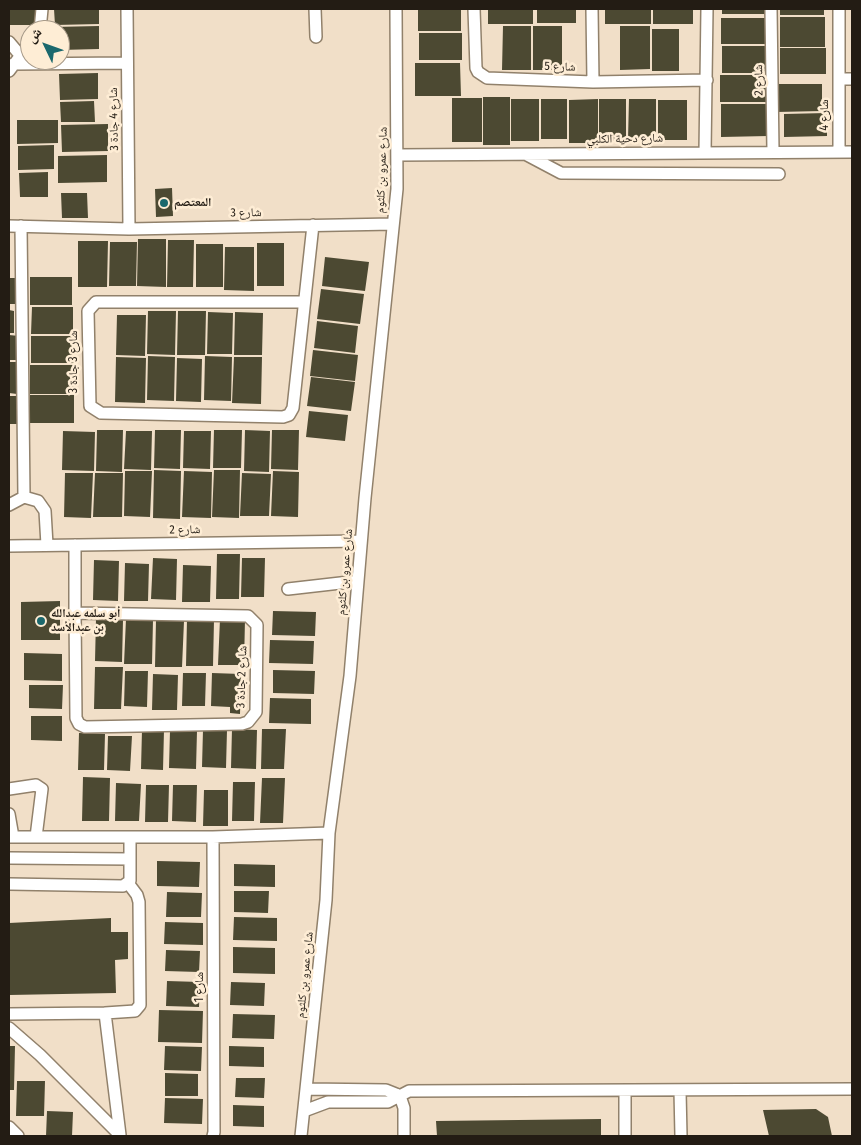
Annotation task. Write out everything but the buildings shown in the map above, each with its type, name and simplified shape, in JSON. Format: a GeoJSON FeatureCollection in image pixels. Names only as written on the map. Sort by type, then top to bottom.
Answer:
{"type":"FeatureCollection","features":[{"type":"Feature","properties":{"kind":"street","name":"شارع 4 جادة 3"},"geometry":{"type":"LineString","coordinates":[[127,9],[129,229]]}},
{"type":"Feature","properties":{"kind":"street"},"geometry":{"type":"LineString","coordinates":[[315,9],[316,37]]}},
{"type":"Feature","properties":{"kind":"street","name":"شارع عمرو بن كلثوم"},"geometry":{"type":"LineString","coordinates":[[300,1136],[307,1089],[326,900],[329,833],[350,676],[393,224],[398,155],[396,9]]}},
{"type":"Feature","properties":{"kind":"street","name":"شارع 5"},"geometry":{"type":"LineString","coordinates":[[474,9],[474,61],[478,72],[482,76],[593,82],[707,80]]}},
{"type":"Feature","properties":{"kind":"street"},"geometry":{"type":"LineString","coordinates":[[592,9],[593,82]]}},
{"type":"Feature","properties":{"kind":"street"},"geometry":{"type":"LineString","coordinates":[[705,152],[707,9]]}},
{"type":"Feature","properties":{"kind":"street","name":"شارع 2"},"geometry":{"type":"LineString","coordinates":[[771,9],[774,151]]}},
{"type":"Feature","properties":{"kind":"street","name":"شارع 4"},"geometry":{"type":"LineString","coordinates":[[839,9],[839,152]]}},
{"type":"Feature","properties":{"kind":"street"},"geometry":{"type":"LineString","coordinates":[[9,42],[14,63],[127,63]]}},
{"type":"Feature","properties":{"kind":"street"},"geometry":{"type":"LineString","coordinates":[[839,79],[852,79]]}},
{"type":"Feature","properties":{"kind":"street","name":"شارع دحية الكلبي"},"geometry":{"type":"LineString","coordinates":[[398,155],[774,151],[852,152]]}},
{"type":"Feature","properties":{"kind":"street"},"geometry":{"type":"LineString","coordinates":[[526,154],[561,173],[779,174]]}},
{"type":"Feature","properties":{"kind":"street","name":"شارع 3"},"geometry":{"type":"LineString","coordinates":[[9,226],[129,229],[393,224]]}},
{"type":"Feature","properties":{"kind":"street"},"geometry":{"type":"LineString","coordinates":[[21,226],[24,497]]}},
{"type":"Feature","properties":{"kind":"street","name":"شارع 3 جادة 3"},"geometry":{"type":"LineString","coordinates":[[304,302],[96,302],[88,311],[90,406],[101,413],[286,416],[293,408],[313,226]]}},
{"type":"Feature","properties":{"kind":"street"},"geometry":{"type":"LineString","coordinates":[[9,505],[24,497],[38,501],[45,511],[47,545]]}},
{"type":"Feature","properties":{"kind":"street","name":"شارع 2"},"geometry":{"type":"LineString","coordinates":[[9,546],[362,541]]}},
{"type":"Feature","properties":{"kind":"street","name":"شارع 2 جادة 3"},"geometry":{"type":"LineString","coordinates":[[75,545],[75,614],[76,718],[82,726],[242,724],[248,722],[256,712],[257,625],[248,616],[75,614]]}},
{"type":"Feature","properties":{"kind":"street"},"geometry":{"type":"LineString","coordinates":[[288,588],[358,582]]}},
{"type":"Feature","properties":{"kind":"street"},"geometry":{"type":"LineString","coordinates":[[9,789],[36,785],[42,789],[36,837]]}},
{"type":"Feature","properties":{"kind":"street"},"geometry":{"type":"LineString","coordinates":[[9,814],[11,837],[213,837],[329,833]]}},
{"type":"Feature","properties":{"kind":"street"},"geometry":{"type":"LineString","coordinates":[[128,884],[130,881],[130,837]]}},
{"type":"Feature","properties":{"kind":"street","name":"شارع 1"},"geometry":{"type":"LineString","coordinates":[[212,1136],[214,1132],[213,837]]}},
{"type":"Feature","properties":{"kind":"street"},"geometry":{"type":"LineString","coordinates":[[9,858],[130,858]]}},
{"type":"Feature","properties":{"kind":"street"},"geometry":{"type":"LineString","coordinates":[[9,884],[123,886],[128,884]]}},
{"type":"Feature","properties":{"kind":"street"},"geometry":{"type":"LineString","coordinates":[[9,1014],[134,1012],[140,1006],[139,902],[128,884]]}},
{"type":"Feature","properties":{"kind":"street"},"geometry":{"type":"LineString","coordinates":[[105,1013],[121,1135]]}},
{"type":"Feature","properties":{"kind":"street"},"geometry":{"type":"LineString","coordinates":[[9,1028],[40,1055],[121,1135]]}},
{"type":"Feature","properties":{"kind":"street"},"geometry":{"type":"LineString","coordinates":[[307,1089],[386,1090],[400,1096],[404,1108],[404,1136]]}},
{"type":"Feature","properties":{"kind":"street"},"geometry":{"type":"LineString","coordinates":[[304,1111],[328,1102],[385,1102],[410,1091],[852,1089]]}},
{"type":"Feature","properties":{"kind":"street"},"geometry":{"type":"LineString","coordinates":[[625,1091],[625,1136]]}},
{"type":"Feature","properties":{"kind":"street"},"geometry":{"type":"LineString","coordinates":[[680,1091],[681,1136]]}},
{"type":"Feature","properties":{"kind":"street"},"geometry":{"type":"LineString","coordinates":[[9,1127],[18,1136]]}},
{"type":"Feature","properties":{"kind":"place","name":"المعتصم"},"geometry":{"type":"Point","coordinates":[164,203]}},
{"type":"Feature","properties":{"kind":"place","name":"أبو سلمه عبدالله بن عبدالأسد"},"geometry":{"type":"Point","coordinates":[41,621]}}]}
